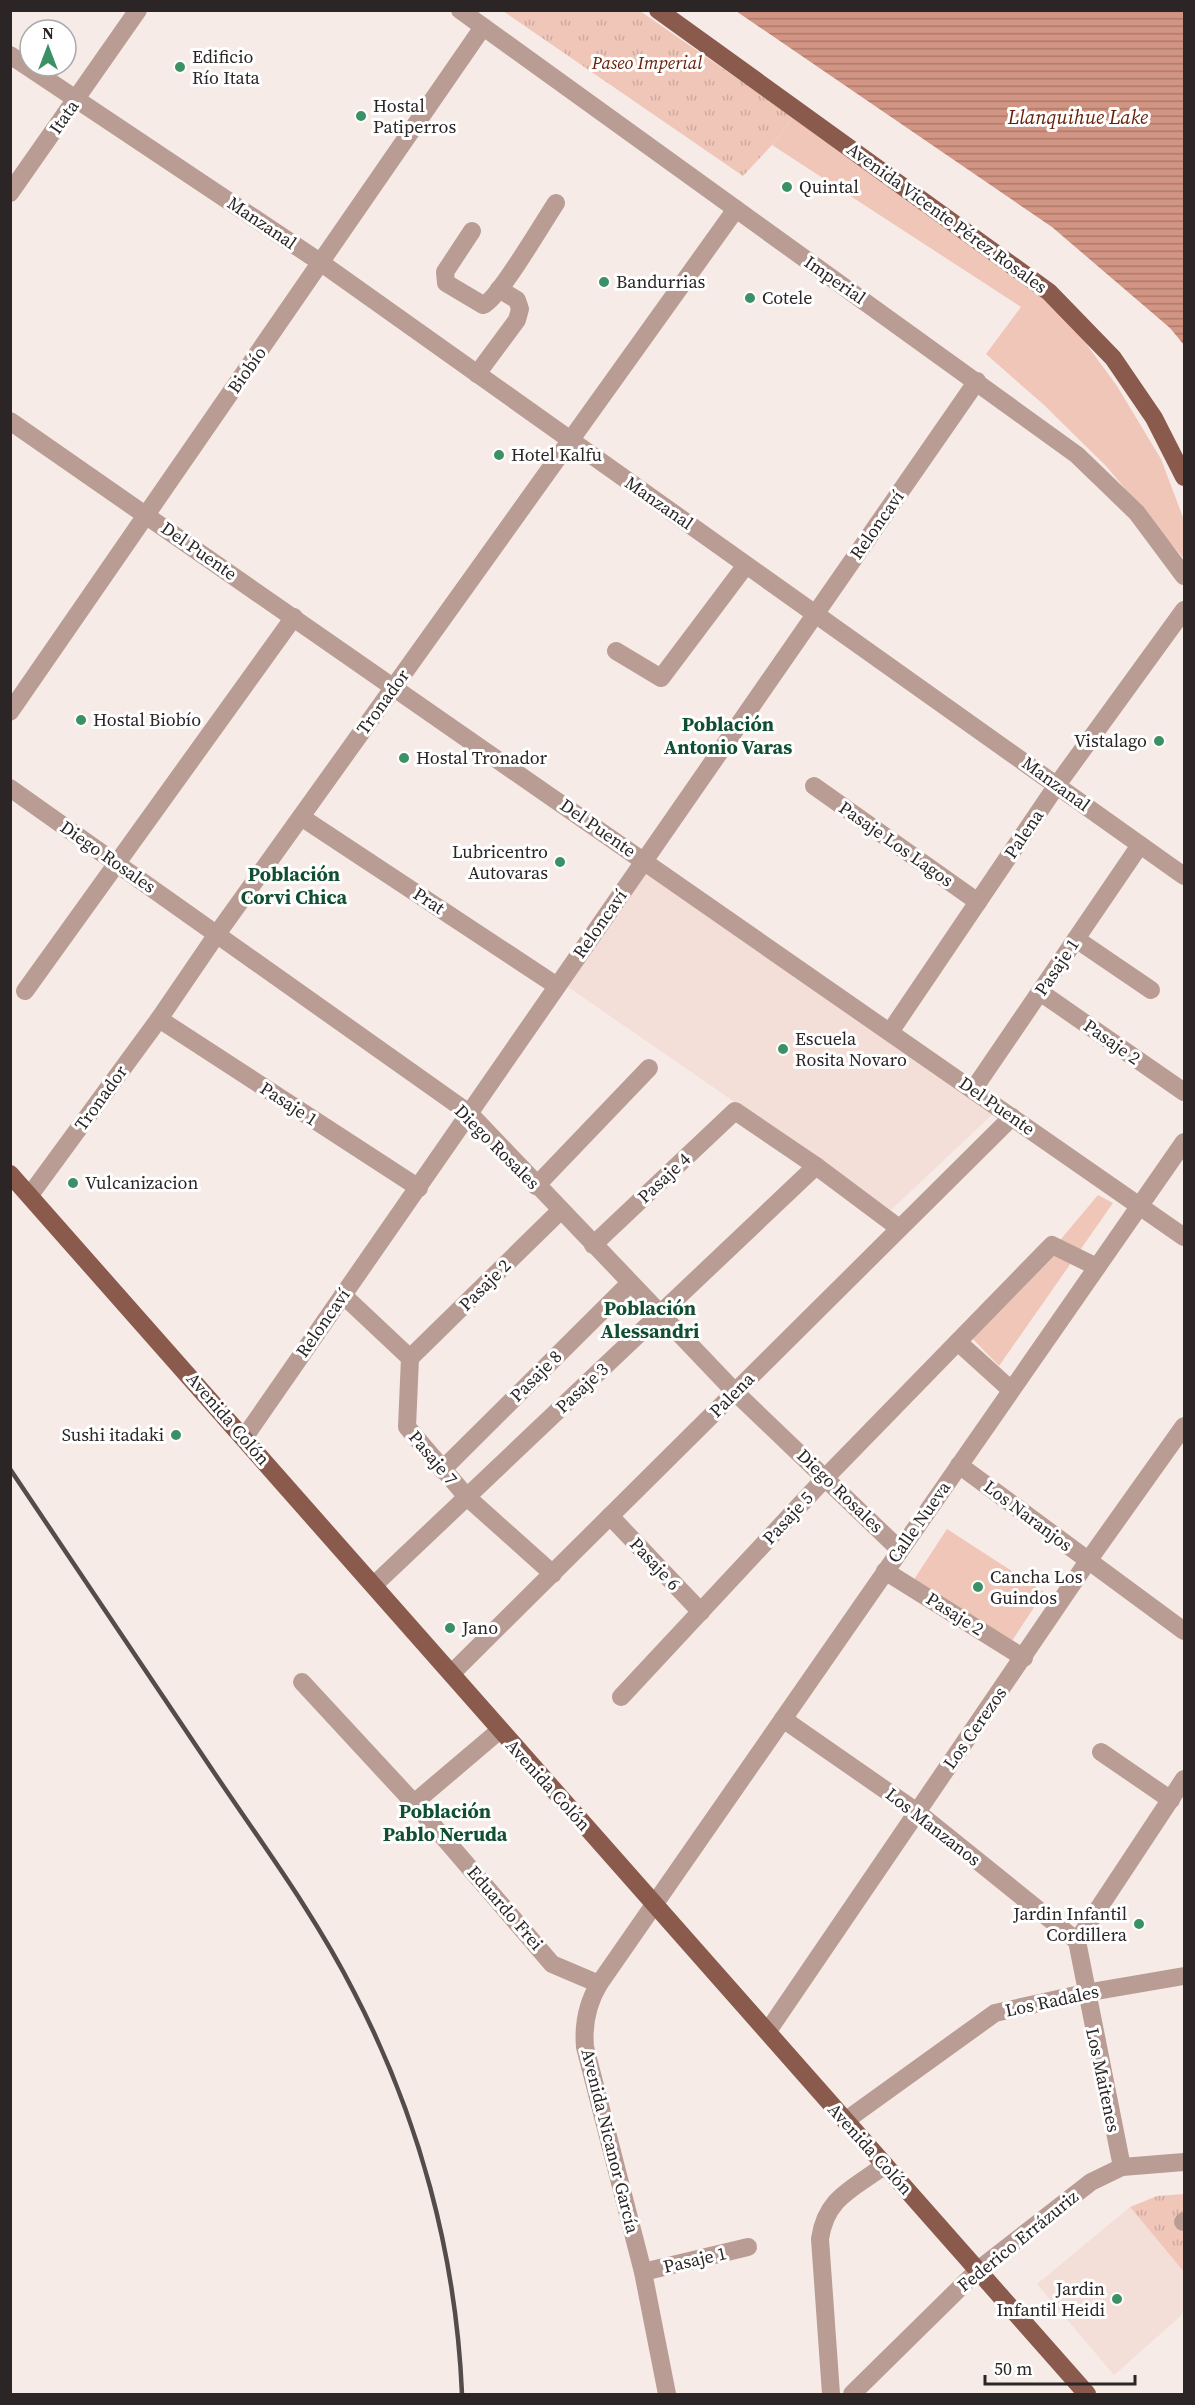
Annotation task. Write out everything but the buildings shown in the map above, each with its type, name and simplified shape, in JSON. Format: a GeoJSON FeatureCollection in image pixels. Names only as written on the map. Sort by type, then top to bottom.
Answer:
{"type":"FeatureCollection","features":[{"type":"Feature","properties":{"kind":"main road","name":"Avenida Vicente Pérez Rosales"},"geometry":{"type":"LineString","coordinates":[[658,10],[1049,291],[1089,331],[1124,373],[1154,418],[1185,477]]}},
{"type":"Feature","properties":{"kind":"main road","name":"Avenida Colón"},"geometry":{"type":"LineString","coordinates":[[10,1174],[1087,2394]]}},
{"type":"Feature","properties":{"kind":"street","name":"Itata"},"geometry":{"type":"LineString","coordinates":[[10,193],[138,10]]}},
{"type":"Feature","properties":{"kind":"street","name":"Imperial"},"geometry":{"type":"LineString","coordinates":[[460,10],[977,381],[1097,472],[1137,513],[1185,576]]}},
{"type":"Feature","properties":{"kind":"street","name":"Biobío"},"geometry":{"type":"LineString","coordinates":[[10,712],[483,27]]}},
{"type":"Feature","properties":{"kind":"street","name":"Manzanal"},"geometry":{"type":"LineString","coordinates":[[10,55],[320,262],[1185,876]]}},
{"type":"Feature","properties":{"kind":"street"},"geometry":{"type":"LineString","coordinates":[[472,231],[445,272],[446,284],[483,305],[499,290],[556,203]]}},
{"type":"Feature","properties":{"kind":"street","name":"Tronador"},"geometry":{"type":"LineString","coordinates":[[30,1195],[159,1019],[217,934],[736,209]]}},
{"type":"Feature","properties":{"kind":"street"},"geometry":{"type":"LineString","coordinates":[[477,374],[517,320],[520,309],[517,300],[499,290]]}},
{"type":"Feature","properties":{"kind":"street","name":"Reloncaví"},"geometry":{"type":"LineString","coordinates":[[244,1438],[977,381]]}},
{"type":"Feature","properties":{"kind":"street","name":"Del Puente"},"geometry":{"type":"LineString","coordinates":[[10,421],[1185,1237]]}},
{"type":"Feature","properties":{"kind":"street"},"geometry":{"type":"LineString","coordinates":[[616,651],[661,678],[746,565]]}},
{"type":"Feature","properties":{"kind":"street","name":"Palena"},"geometry":{"type":"LineString","coordinates":[[890,1032],[1057,785],[1185,610]]}},
{"type":"Feature","properties":{"kind":"street"},"geometry":{"type":"LineString","coordinates":[[25,991],[294,617]]}},
{"type":"Feature","properties":{"kind":"street","name":"Pasaje Los Lagos"},"geometry":{"type":"LineString","coordinates":[[814,786],[978,902]]}},
{"type":"Feature","properties":{"kind":"street","name":"Diego Rosales"},"geometry":{"type":"LineString","coordinates":[[10,788],[469,1113],[536,1186],[735,1392],[827,1476],[900,1550]]}},
{"type":"Feature","properties":{"kind":"street","name":"Prat"},"geometry":{"type":"LineString","coordinates":[[301,817],[557,986]]}},
{"type":"Feature","properties":{"kind":"street","name":"Pasaje 1"},"geometry":{"type":"LineString","coordinates":[[973,1090],[1140,845]]}},
{"type":"Feature","properties":{"kind":"street"},"geometry":{"type":"LineString","coordinates":[[1076,939],[1151,990]]}},
{"type":"Feature","properties":{"kind":"street","name":"Pasaje 2"},"geometry":{"type":"LineString","coordinates":[[1040,992],[1185,1092]]}},
{"type":"Feature","properties":{"kind":"street","name":"Pasaje 1"},"geometry":{"type":"LineString","coordinates":[[159,1019],[419,1188]]}},
{"type":"Feature","properties":{"kind":"street"},"geometry":{"type":"LineString","coordinates":[[536,1186],[649,1068]]}},
{"type":"Feature","properties":{"kind":"street","name":"Pasaje 4"},"geometry":{"type":"LineString","coordinates":[[593,1245],[735,1111],[816,1166]]}},
{"type":"Feature","properties":{"kind":"street","name":"Palena"},"geometry":{"type":"LineString","coordinates":[[452,1673],[1012,1117]]}},
{"type":"Feature","properties":{"kind":"street","name":"Calle Nueva"},"geometry":{"type":"LineString","coordinates":[[655,1904],[1185,1142]]}},
{"type":"Feature","properties":{"kind":"street"},"geometry":{"type":"LineString","coordinates":[[816,1166],[899,1228]]}},
{"type":"Feature","properties":{"kind":"street","name":"Pasaje 3"},"geometry":{"type":"LineString","coordinates":[[374,1585],[816,1166]]}},
{"type":"Feature","properties":{"kind":"street","name":"Pasaje 2"},"geometry":{"type":"LineString","coordinates":[[410,1358],[560,1211]]}},
{"type":"Feature","properties":{"kind":"street","name":"Pasaje 5"},"geometry":{"type":"LineString","coordinates":[[621,1698],[827,1476],[1052,1245],[1097,1267]]}},
{"type":"Feature","properties":{"kind":"street","name":"Pasaje 8"},"geometry":{"type":"LineString","coordinates":[[442,1470],[630,1283]]}},
{"type":"Feature","properties":{"kind":"street"},"geometry":{"type":"LineString","coordinates":[[343,1295],[410,1358]]}},
{"type":"Feature","properties":{"kind":"street"},"geometry":{"type":"LineString","coordinates":[[958,1342],[1011,1390]]}},
{"type":"Feature","properties":{"kind":"street","name":"Pasaje 7"},"geometry":{"type":"LineString","coordinates":[[410,1358],[407,1427],[467,1497],[553,1574]]}},
{"type":"Feature","properties":{"kind":"street","name":"Los Cerezos"},"geometry":{"type":"LineString","coordinates":[[768,2031],[1088,1561],[1181,1437]]}},
{"type":"Feature","properties":{"kind":"street","name":"Los Naranjos"},"geometry":{"type":"LineString","coordinates":[[959,1465],[1185,1631]]}},
{"type":"Feature","properties":{"kind":"street","name":"Pasaje 6"},"geometry":{"type":"LineString","coordinates":[[610,1516],[701,1612]]}},
{"type":"Feature","properties":{"kind":"street","name":"Pasaje 2"},"geometry":{"type":"LineString","coordinates":[[885,1571],[1024,1658]]}},
{"type":"Feature","properties":{"kind":"street","name":"Eduardo Frei"},"geometry":{"type":"LineString","coordinates":[[302,1683],[414,1803],[552,1964],[599,1984]]}},
{"type":"Feature","properties":{"kind":"street","name":"Los Manzanos"},"geometry":{"type":"LineString","coordinates":[[783,1719],[917,1812],[1077,1941]]}},
{"type":"Feature","properties":{"kind":"street"},"geometry":{"type":"LineString","coordinates":[[414,1803],[500,1730]]}},
{"type":"Feature","properties":{"kind":"street"},"geometry":{"type":"LineString","coordinates":[[1101,1752],[1171,1800]]}},
{"type":"Feature","properties":{"kind":"street"},"geometry":{"type":"LineString","coordinates":[[1077,1941],[1185,1779]]}},
{"type":"Feature","properties":{"kind":"street","name":"Avenida Nicanor García"},"geometry":{"type":"LineString","coordinates":[[655,1904],[599,1984],[586,2015],[585,2047],[643,2272],[667,2394]]}},
{"type":"Feature","properties":{"kind":"street","name":"Los Maitenes"},"geometry":{"type":"LineString","coordinates":[[1077,1941],[1085,1993],[1122,2167]]}},
{"type":"Feature","properties":{"kind":"street","name":"Los Radales"},"geometry":{"type":"LineString","coordinates":[[845,2121],[995,2013],[1085,1993],[1185,1976]]}},
{"type":"Feature","properties":{"kind":"street","name":"Federico Errázuriz"},"geometry":{"type":"LineString","coordinates":[[852,2394],[978,2270],[1091,2182],[1122,2167],[1185,2162]]}},
{"type":"Feature","properties":{"kind":"street"},"geometry":{"type":"LineString","coordinates":[[831,2394],[820,2239],[822,2223],[832,2204],[885,2165]]}},
{"type":"Feature","properties":{"kind":"street","name":"Pasaje 1"},"geometry":{"type":"LineString","coordinates":[[643,2272],[748,2247]]}},
{"type":"Feature","properties":{"kind":"shaded area","name":"Escuela Rosita Novaro"},"geometry":{"type":"Polygon","coordinates":[[[650,866],[996,1111],[891,1210],[568,987],[650,866]]]}},
{"type":"Feature","properties":{"kind":"shaded area","name":"Jardin Infantil Heidi"},"geometry":{"type":"Polygon","coordinates":[[[1130,2207],[1184,2272],[1184,2313],[1114,2375],[1037,2284],[1130,2207]]]}},
{"type":"Feature","properties":{"kind":"green space","name":"Paseo Imperial"},"geometry":{"type":"Polygon","coordinates":[[[503,11],[640,11],[793,117],[772,145],[743,176],[503,11]]]}},
{"type":"Feature","properties":{"kind":"green space"},"geometry":{"type":"Polygon","coordinates":[[[793,117],[1020,276],[1074,327],[1117,386],[1161,459],[1184,520],[1184,559],[1106,466],[1044,405],[986,354],[1021,307],[772,145],[793,117]]]}},
{"type":"Feature","properties":{"kind":"green space"},"geometry":{"type":"Polygon","coordinates":[[[1098,1195],[1113,1203],[999,1366],[970,1336],[1061,1239],[1098,1195]]]}},
{"type":"Feature","properties":{"kind":"green space","name":"Cancha Los Guindos"},"geometry":{"type":"Polygon","coordinates":[[[947,1529],[1044,1592],[1010,1644],[913,1581],[947,1529]]]}},
{"type":"Feature","properties":{"kind":"green space"},"geometry":{"type":"Polygon","coordinates":[[[1184,2194],[1184,2272],[1130,2207],[1157,2196],[1184,2194]]]}},
{"type":"Feature","properties":{"kind":"water","name":"Llanquihue Lake"},"geometry":{"type":"Polygon","coordinates":[[[736,11],[1184,11],[1184,345],[1170,328],[1052,227],[736,11]]]}},
{"type":"Feature","properties":{"kind":"railway"},"geometry":{"type":"LineString","coordinates":[[10,1469],[321,1932],[377,2039],[415,2137],[430,2187],[452,2290],[462,2394]]}},
{"type":"Feature","properties":{"kind":"place","name":"Edificio Río Itata"},"geometry":{"type":"Point","coordinates":[180,67]}},
{"type":"Feature","properties":{"kind":"place","name":"Hostal Patiperros"},"geometry":{"type":"Point","coordinates":[361,116]}},
{"type":"Feature","properties":{"kind":"place","name":"Quintal"},"geometry":{"type":"Point","coordinates":[787,187]}},
{"type":"Feature","properties":{"kind":"place","name":"Bandurrias"},"geometry":{"type":"Point","coordinates":[604,282]}},
{"type":"Feature","properties":{"kind":"place","name":"Cotele"},"geometry":{"type":"Point","coordinates":[750,298]}},
{"type":"Feature","properties":{"kind":"place","name":"Hotel Kalfu"},"geometry":{"type":"Point","coordinates":[499,455]}},
{"type":"Feature","properties":{"kind":"place","name":"Hostal Biobío"},"geometry":{"type":"Point","coordinates":[81,720]}},
{"type":"Feature","properties":{"kind":"place","name":"Vistalago"},"geometry":{"type":"Point","coordinates":[1159,741]}},
{"type":"Feature","properties":{"kind":"place","name":"Hostal Tronador"},"geometry":{"type":"Point","coordinates":[404,758]}},
{"type":"Feature","properties":{"kind":"place","name":"Lubricentro Autovaras"},"geometry":{"type":"Point","coordinates":[560,862]}},
{"type":"Feature","properties":{"kind":"place","name":"Escuela Rosita Novaro"},"geometry":{"type":"Point","coordinates":[783,1049]}},
{"type":"Feature","properties":{"kind":"place","name":"Vulcanizacion"},"geometry":{"type":"Point","coordinates":[73,1183]}},
{"type":"Feature","properties":{"kind":"place","name":"Sushi itadaki"},"geometry":{"type":"Point","coordinates":[176,1435]}},
{"type":"Feature","properties":{"kind":"place","name":"Cancha Los Guindos"},"geometry":{"type":"Point","coordinates":[978,1587]}},
{"type":"Feature","properties":{"kind":"place","name":"Jano"},"geometry":{"type":"Point","coordinates":[450,1628]}},
{"type":"Feature","properties":{"kind":"place","name":"Jardin Infantil Cordillera"},"geometry":{"type":"Point","coordinates":[1139,1924]}},
{"type":"Feature","properties":{"kind":"place","name":"Jardin Infantil Heidi"},"geometry":{"type":"Point","coordinates":[1117,2299]}},
{"type":"Feature","properties":{"kind":"district","name":"Población Antonio Varas"},"geometry":{"type":"Point","coordinates":[728,736]}},
{"type":"Feature","properties":{"kind":"district","name":"Población Corvi Chica"},"geometry":{"type":"Point","coordinates":[294,886]}},
{"type":"Feature","properties":{"kind":"district","name":"Población Alessandri"},"geometry":{"type":"Point","coordinates":[650,1320]}},
{"type":"Feature","properties":{"kind":"district","name":"Población Pablo Neruda"},"geometry":{"type":"Point","coordinates":[445,1822]}}]}
